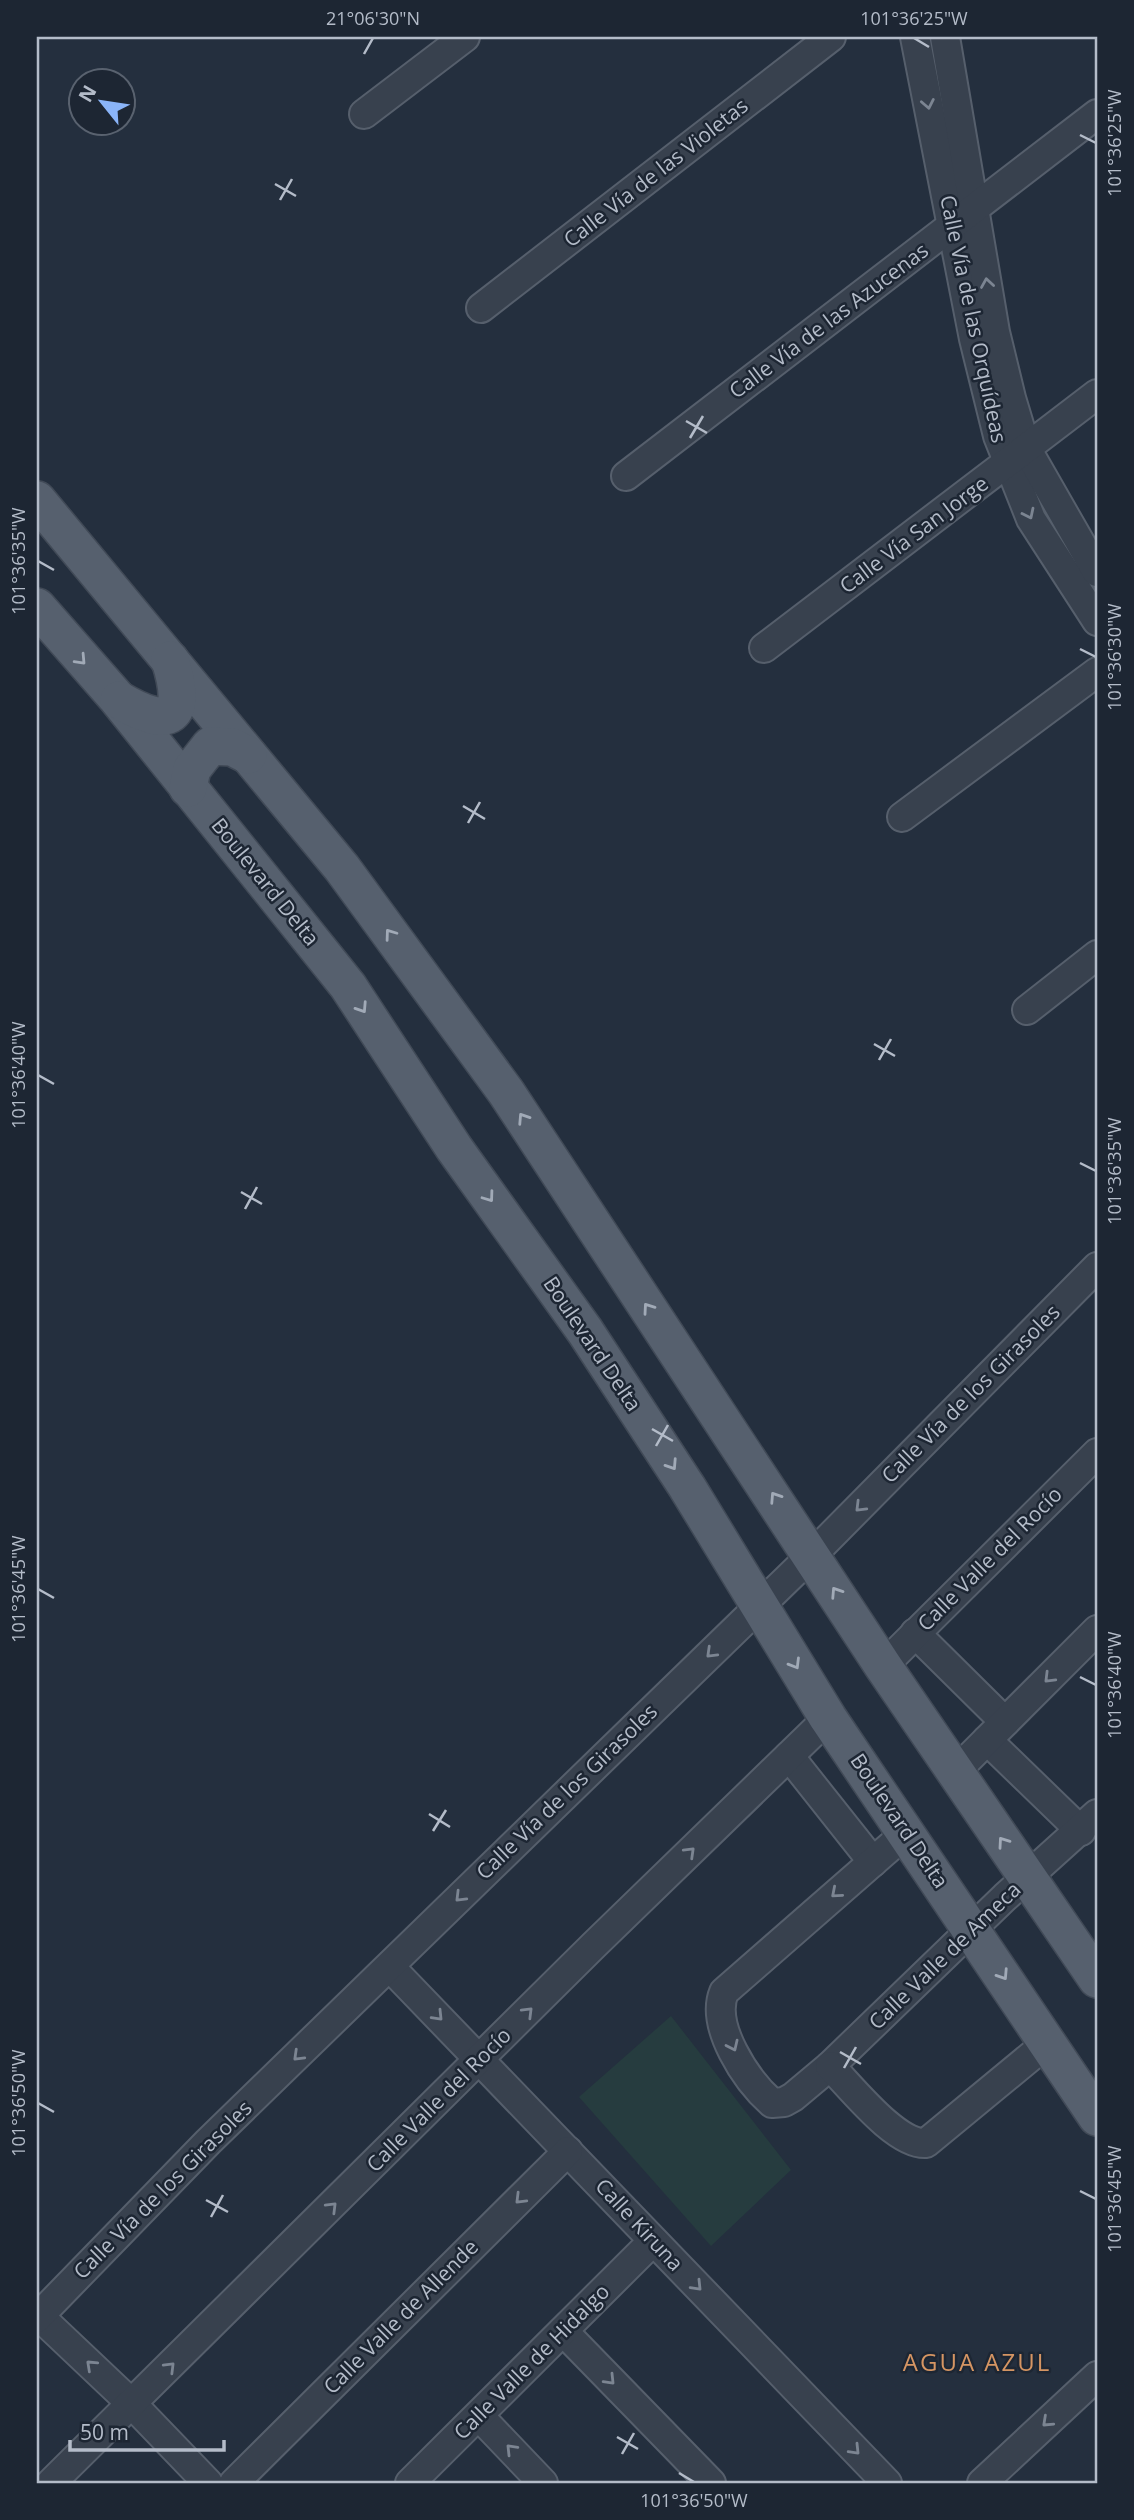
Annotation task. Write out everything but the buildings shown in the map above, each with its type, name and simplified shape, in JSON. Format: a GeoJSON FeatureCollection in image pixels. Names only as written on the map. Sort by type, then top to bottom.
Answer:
{"type":"FeatureCollection","features":[{"type":"Feature","properties":{"kind":"main road"},"geometry":{"type":"LineString","coordinates":[[37,500],[342,868],[506,1092],[883,1665],[1097,1979]]}},
{"type":"Feature","properties":{"kind":"main road","name":"Boulevard Delta"},"geometry":{"type":"LineString","coordinates":[[37,607],[116,697],[348,986],[454,1148],[585,1331],[760,1605],[828,1718],[974,1930],[1097,2117]]}},
{"type":"Feature","properties":{"kind":"main road"},"geometry":{"type":"LineString","coordinates":[[116,697],[153,717],[169,716],[174,711],[178,695],[170,660]]}},
{"type":"Feature","properties":{"kind":"main road"},"geometry":{"type":"LineString","coordinates":[[188,789],[192,769],[210,746],[232,747],[248,755]]}},
{"type":"Feature","properties":{"kind":"street"},"geometry":{"type":"LineString","coordinates":[[364,114],[465,37]]}},
{"type":"Feature","properties":{"kind":"street","name":"Calle Vía de las Violetas"},"geometry":{"type":"LineString","coordinates":[[481,308],[831,37]]}},
{"type":"Feature","properties":{"kind":"street","name":"Calle Vía de las Orquídeas"},"geometry":{"type":"LineString","coordinates":[[915,37],[963,219]]}},
{"type":"Feature","properties":{"kind":"street","name":"Calle Vía de las Orquídeas"},"geometry":{"type":"LineString","coordinates":[[945,37],[963,219],[985,389],[1017,456],[1097,572]]}},
{"type":"Feature","properties":{"kind":"street","name":"Calle Vía de las Azucenas"},"geometry":{"type":"LineString","coordinates":[[626,477],[1097,114]]}},
{"type":"Feature","properties":{"kind":"street","name":"Calle Vía San Jorge"},"geometry":{"type":"LineString","coordinates":[[764,649],[1097,394]]}},
{"type":"Feature","properties":{"kind":"street","name":"Calle Vía de las Orquídeas"},"geometry":{"type":"LineString","coordinates":[[1017,456],[1031,519],[1097,621]]}},
{"type":"Feature","properties":{"kind":"street"},"geometry":{"type":"LineString","coordinates":[[902,817],[1097,672]]}},
{"type":"Feature","properties":{"kind":"street"},"geometry":{"type":"LineString","coordinates":[[1027,1010],[1097,955]]}},
{"type":"Feature","properties":{"kind":"street","name":"Calle Vía de los Girasoles"},"geometry":{"type":"LineString","coordinates":[[38,2317],[208,2142],[812,1555],[1097,1267]]}},
{"type":"Feature","properties":{"kind":"street","name":"Calle Valle del Rocío"},"geometry":{"type":"LineString","coordinates":[[883,1665],[1097,1453]]}},
{"type":"Feature","properties":{"kind":"street"},"geometry":{"type":"LineString","coordinates":[[955,1772],[1097,1630]]}},
{"type":"Feature","properties":{"kind":"street"},"geometry":{"type":"LineString","coordinates":[[915,1633],[996,1731],[1089,1823]]}},
{"type":"Feature","properties":{"kind":"street","name":"Calle Valle del Rocío"},"geometry":{"type":"LineString","coordinates":[[51,2483],[593,1945],[828,1718]]}},
{"type":"Feature","properties":{"kind":"street"},"geometry":{"type":"LineString","coordinates":[[789,1756],[873,1862],[906,1833]]}},
{"type":"Feature","properties":{"kind":"street","name":"Calle Valle de Ameca"},"geometry":{"type":"LineString","coordinates":[[873,1862],[724,1992],[719,2012],[739,2061],[772,2103],[784,2102],[793,2097],[830,2066],[1089,1823]]}},
{"type":"Feature","properties":{"kind":"street","name":"Calle Kiruna"},"geometry":{"type":"LineString","coordinates":[[390,1967],[887,2483]]}},
{"type":"Feature","properties":{"kind":"street"},"geometry":{"type":"LineString","coordinates":[[830,2066],[896,2133],[908,2141],[926,2143],[950,2126],[1046,2043]]}},
{"type":"Feature","properties":{"kind":"street","name":"Calle Valle de Allende"},"geometry":{"type":"LineString","coordinates":[[234,2483],[568,2151]]}},
{"type":"Feature","properties":{"kind":"street","name":"Calle Valle de Hidalgo"},"geometry":{"type":"LineString","coordinates":[[410,2483],[653,2241]]}},
{"type":"Feature","properties":{"kind":"street"},"geometry":{"type":"LineString","coordinates":[[38,2317],[132,2404],[208,2483]]}},
{"type":"Feature","properties":{"kind":"street"},"geometry":{"type":"LineString","coordinates":[[563,2331],[710,2483]]}},
{"type":"Feature","properties":{"kind":"street"},"geometry":{"type":"LineString","coordinates":[[982,2483],[1097,2376]]}},
{"type":"Feature","properties":{"kind":"street"},"geometry":{"type":"LineString","coordinates":[[479,2416],[543,2483]]}},
{"type":"Feature","properties":{"kind":"green space"},"geometry":{"type":"Polygon","coordinates":[[[671,2016],[791,2170],[711,2246],[579,2097],[671,2016]]]}},
{"type":"Feature","properties":{"kind":"district","name":"AGUA AZUL"},"geometry":{"type":"Point","coordinates":[977,2363]}}]}
